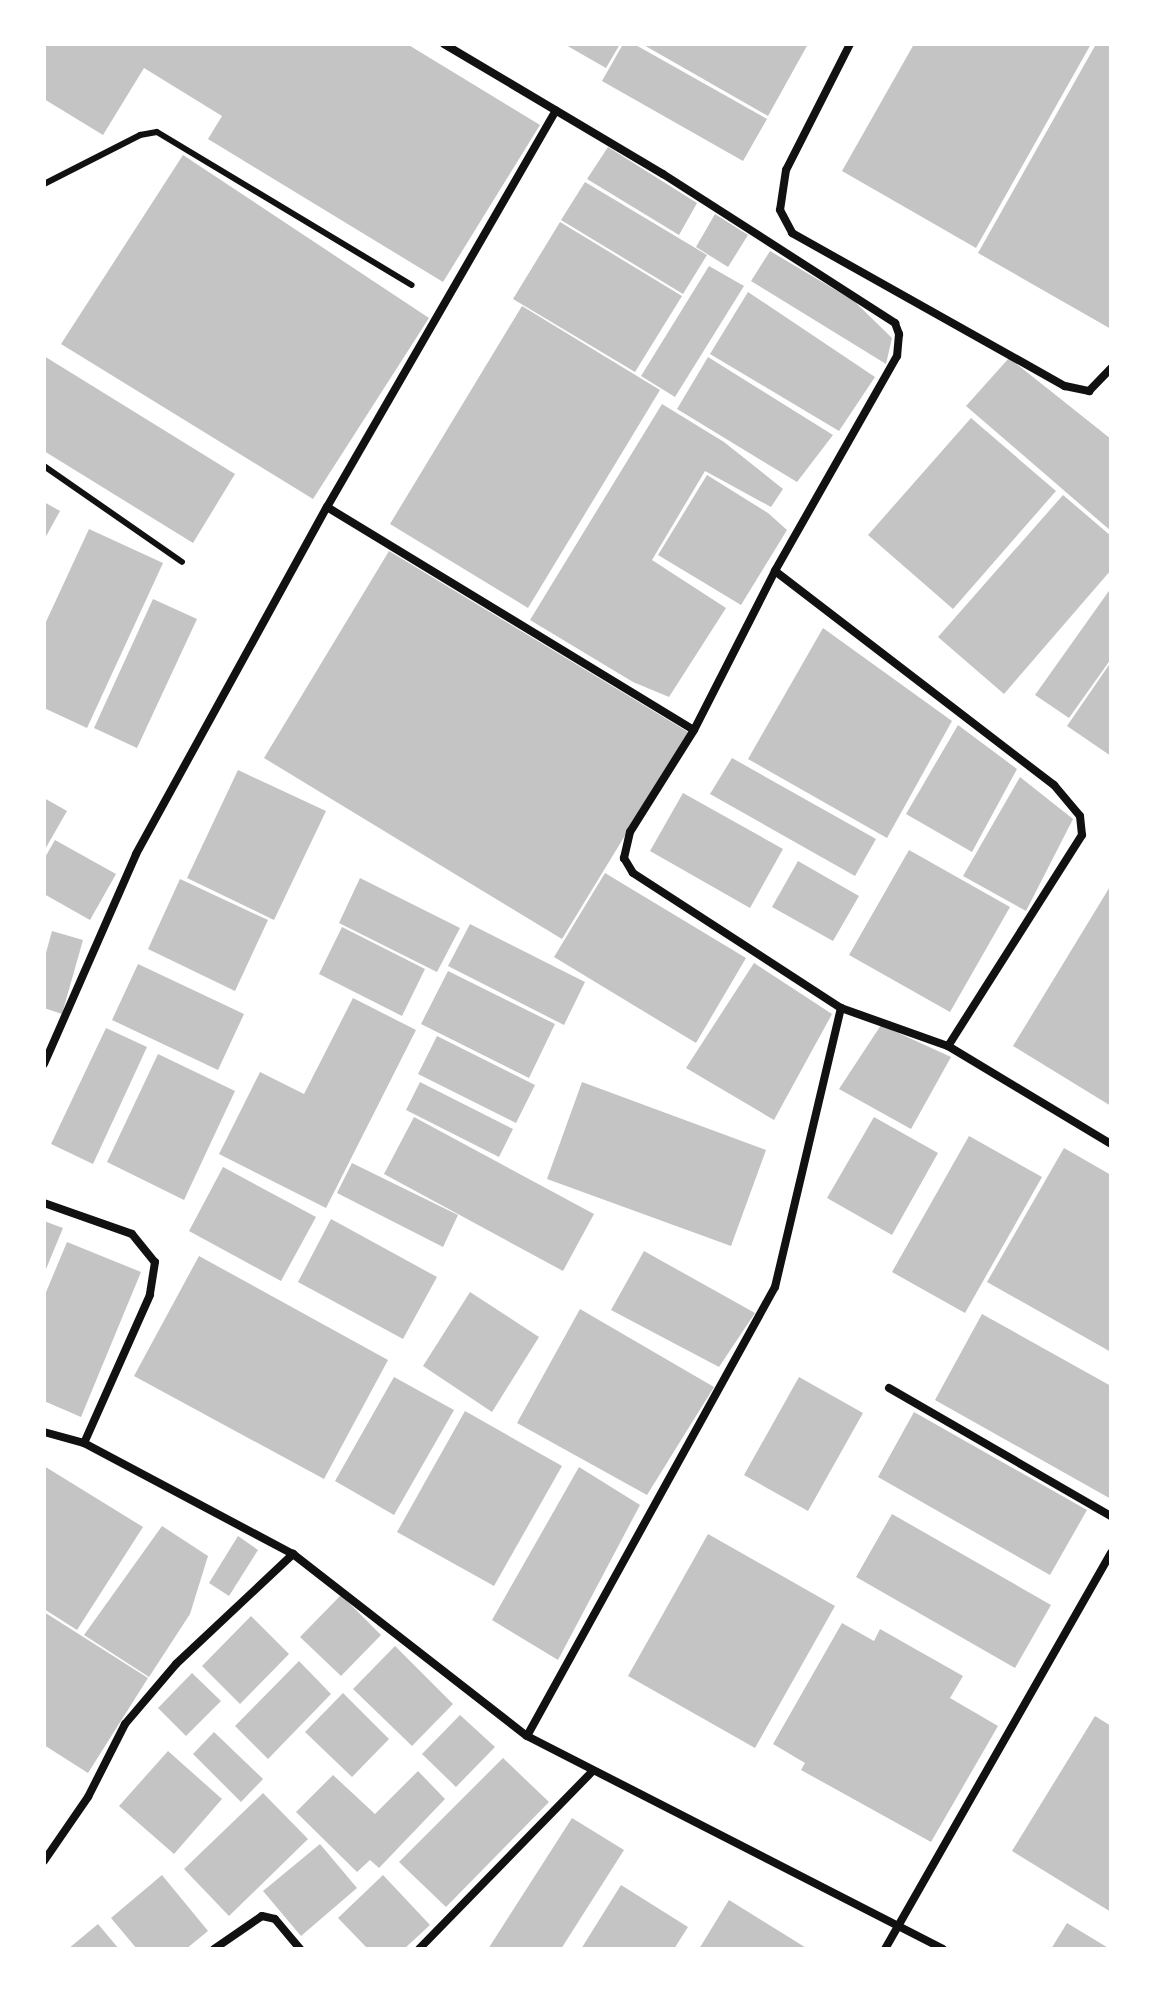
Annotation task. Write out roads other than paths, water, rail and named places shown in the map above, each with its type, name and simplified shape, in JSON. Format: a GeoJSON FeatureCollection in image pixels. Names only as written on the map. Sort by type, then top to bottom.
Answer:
{"type":"FeatureCollection","features":[{"type":"Feature","properties":{"kind":"street"},"geometry":{"type":"LineString","coordinates":[[444,44],[556,110],[895,323],[897,356],[775,571],[694,730],[630,832],[624,858],[633,873],[841,1008],[948,1046],[1111,1144]]}},
{"type":"Feature","properties":{"kind":"street"},"geometry":{"type":"LineString","coordinates":[[850,44],[786,170],[780,210],[792,233],[1065,386],[1089,391],[1111,368]]}},
{"type":"Feature","properties":{"kind":"street"},"geometry":{"type":"LineString","coordinates":[[44,1064],[136,854],[327,507],[556,110]]}},
{"type":"Feature","properties":{"kind":"street"},"geometry":{"type":"LineString","coordinates":[[327,507],[694,730]]}},
{"type":"Feature","properties":{"kind":"street"},"geometry":{"type":"LineString","coordinates":[[775,571],[1054,785],[1080,816],[1082,835],[948,1046]]}},
{"type":"Feature","properties":{"kind":"street"},"geometry":{"type":"LineString","coordinates":[[527,1736],[775,1287],[841,1008]]}},
{"type":"Feature","properties":{"kind":"street"},"geometry":{"type":"LineString","coordinates":[[44,1203],[132,1234],[155,1262],[150,1295],[84,1443]]}},
{"type":"Feature","properties":{"kind":"street"},"geometry":{"type":"LineString","coordinates":[[889,1388],[1111,1516]]}},
{"type":"Feature","properties":{"kind":"street"},"geometry":{"type":"LineString","coordinates":[[44,1432],[84,1443],[293,1554],[527,1736],[592,1772],[943,1949]]}},
{"type":"Feature","properties":{"kind":"street"},"geometry":{"type":"LineString","coordinates":[[885,1949],[1111,1553]]}},
{"type":"Feature","properties":{"kind":"street"},"geometry":{"type":"LineString","coordinates":[[44,1861],[88,1797],[125,1724],[176,1664],[293,1554]]}},
{"type":"Feature","properties":{"kind":"street"},"geometry":{"type":"LineString","coordinates":[[419,1949],[592,1772]]}},
{"type":"Feature","properties":{"kind":"street"},"geometry":{"type":"LineString","coordinates":[[214,1949],[262,1916],[275,1919],[300,1949]]}},
{"type":"Feature","properties":{"kind":"lane"},"geometry":{"type":"LineString","coordinates":[[44,184],[140,135],[157,132],[412,285]]}},
{"type":"Feature","properties":{"kind":"lane"},"geometry":{"type":"LineString","coordinates":[[44,466],[182,562]]}}]}
